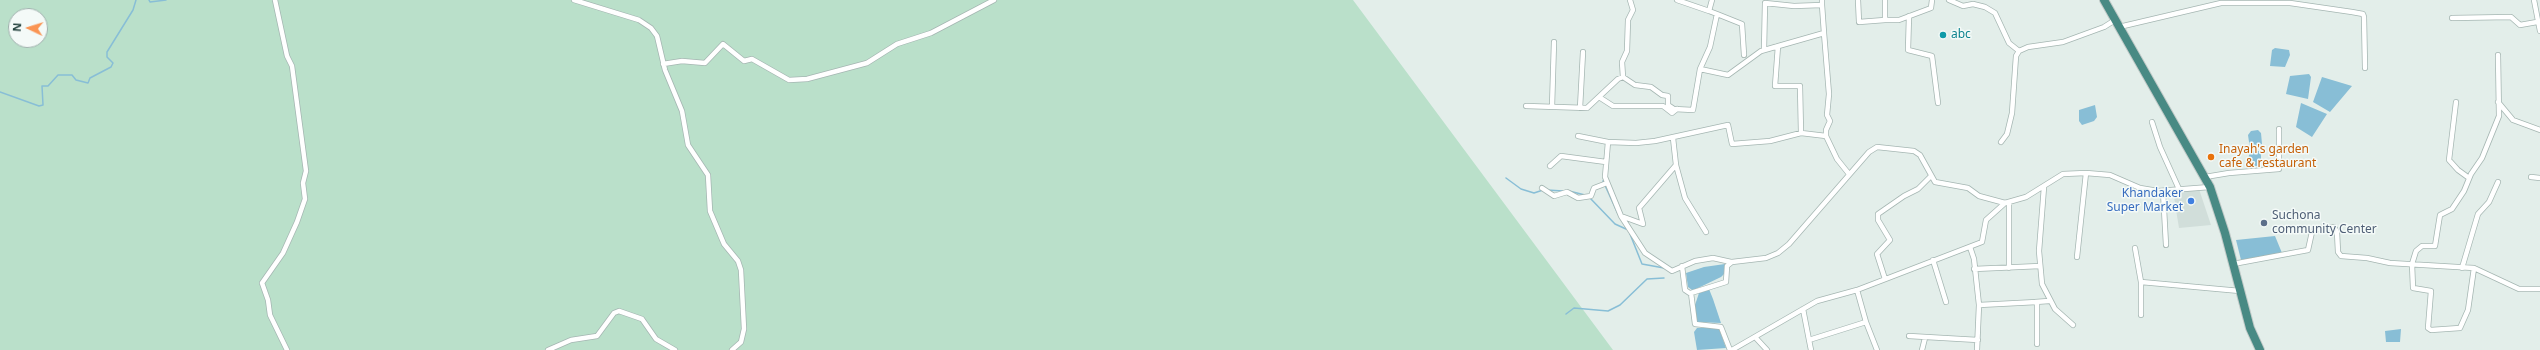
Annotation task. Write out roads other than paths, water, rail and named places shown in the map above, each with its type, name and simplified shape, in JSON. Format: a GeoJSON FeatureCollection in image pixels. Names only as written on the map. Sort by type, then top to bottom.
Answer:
{"type":"FeatureCollection","features":[{"type":"Feature","properties":{"kind":"highway"},"geometry":{"type":"LineString","coordinates":[[2104,0],[2210,187],[2250,328],[2260,350]]}},
{"type":"Feature","properties":{"kind":"street"},"geometry":{"type":"LineString","coordinates":[[275,0],[287,56],[292,66],[306,171],[303,183],[305,199],[297,222],[283,253],[262,283],[270,315],[287,350]]}},
{"type":"Feature","properties":{"kind":"street"},"geometry":{"type":"LineString","coordinates":[[574,0],[624,15],[647,24],[657,36],[664,64],[682,111],[688,145],[708,175],[710,211],[724,244],[738,261],[741,270],[744,329],[740,342],[732,350]]}},
{"type":"Feature","properties":{"kind":"street"},"geometry":{"type":"LineString","coordinates":[[664,64],[682,61],[705,63],[723,44],[744,60],[752,59],[788,80],[814,78],[867,63],[897,44],[931,33],[994,0]]}},
{"type":"Feature","properties":{"kind":"street"},"geometry":{"type":"LineString","coordinates":[[1622,77],[1622,62],[1627,51],[1628,20],[1633,10],[1630,0]]}},
{"type":"Feature","properties":{"kind":"street"},"geometry":{"type":"LineString","coordinates":[[1677,0],[1741,22],[1744,55]]}},
{"type":"Feature","properties":{"kind":"street"},"geometry":{"type":"LineString","coordinates":[[1709,11],[1712,0]]}},
{"type":"Feature","properties":{"kind":"street"},"geometry":{"type":"LineString","coordinates":[[1858,0],[1859,22],[1899,20],[1931,8],[1932,0]]}},
{"type":"Feature","properties":{"kind":"street"},"geometry":{"type":"LineString","coordinates":[[1885,0],[1886,20]]}},
{"type":"Feature","properties":{"kind":"street"},"geometry":{"type":"LineString","coordinates":[[1949,0],[1963,6],[1973,4],[1985,7],[1995,13],[2009,43],[2019,51]]}},
{"type":"Feature","properties":{"kind":"street"},"geometry":{"type":"LineString","coordinates":[[2534,0],[2537,22],[2540,30]]}},
{"type":"Feature","properties":{"kind":"street"},"geometry":{"type":"LineString","coordinates":[[1764,50],[1765,3],[1794,6],[1822,2],[1829,94],[1827,115],[1830,121],[1826,130],[1826,136],[1837,159],[1849,174]]}},
{"type":"Feature","properties":{"kind":"street"},"geometry":{"type":"LineString","coordinates":[[2001,142],[2007,134],[2012,113],[2016,56],[2019,51],[2028,46],[2063,42],[2104,27],[2117,24],[2221,3],[2290,4],[2352,12],[2363,14],[2364,17],[2365,68]]}},
{"type":"Feature","properties":{"kind":"street"},"geometry":{"type":"LineString","coordinates":[[1622,77],[1635,85],[1651,87],[1662,95],[1668,96],[1668,105],[1677,109],[1693,110],[1700,69],[1710,47],[1717,14]]}},
{"type":"Feature","properties":{"kind":"street"},"geometry":{"type":"LineString","coordinates":[[1909,16],[1908,50],[1932,56],[1938,103]]}},
{"type":"Feature","properties":{"kind":"street"},"geometry":{"type":"LineString","coordinates":[[2452,18],[2511,18],[2520,25],[2537,22]]}},
{"type":"Feature","properties":{"kind":"street"},"geometry":{"type":"LineString","coordinates":[[1700,69],[1728,75],[1739,69],[1752,56],[1764,50],[1824,33]]}},
{"type":"Feature","properties":{"kind":"street"},"geometry":{"type":"LineString","coordinates":[[1552,107],[1554,42]]}},
{"type":"Feature","properties":{"kind":"street"},"geometry":{"type":"LineString","coordinates":[[1778,46],[1775,86],[1800,86],[1801,133]]}},
{"type":"Feature","properties":{"kind":"street"},"geometry":{"type":"LineString","coordinates":[[1580,108],[1583,52]]}},
{"type":"Feature","properties":{"kind":"street"},"geometry":{"type":"LineString","coordinates":[[2474,268],[2468,310],[2460,328],[2431,330],[2428,328],[2431,291],[2413,288],[2412,264],[2416,250],[2422,246],[2436,246],[2440,215],[2452,209],[2482,158],[2499,116],[2498,55]]}},
{"type":"Feature","properties":{"kind":"street"},"geometry":{"type":"LineString","coordinates":[[1526,106],[1587,108],[1622,77]]}},
{"type":"Feature","properties":{"kind":"street"},"geometry":{"type":"LineString","coordinates":[[1599,97],[1613,106],[1662,106],[1672,113],[1677,109]]}},
{"type":"Feature","properties":{"kind":"street"},"geometry":{"type":"LineString","coordinates":[[2456,102],[2449,160],[2458,170],[2469,178]]}},
{"type":"Feature","properties":{"kind":"street"},"geometry":{"type":"LineString","coordinates":[[2498,102],[2513,120],[2540,130]]}},
{"type":"Feature","properties":{"kind":"street"},"geometry":{"type":"LineString","coordinates":[[2152,122],[2160,147],[2178,189]]}},
{"type":"Feature","properties":{"kind":"street"},"geometry":{"type":"LineString","coordinates":[[1578,136],[1608,142],[1636,143],[1673,138],[1728,124],[1732,144],[1770,141],[1801,133],[1826,136]]}},
{"type":"Feature","properties":{"kind":"street"},"geometry":{"type":"LineString","coordinates":[[2205,178],[2229,173],[2279,169],[2279,129]]}},
{"type":"Feature","properties":{"kind":"street"},"geometry":{"type":"LineString","coordinates":[[1673,138],[1676,165],[1685,198],[1706,232]]}},
{"type":"Feature","properties":{"kind":"street"},"geometry":{"type":"LineString","coordinates":[[1608,142],[1604,177],[1621,216],[1645,252],[1672,271],[1695,261],[1713,258],[1732,262],[1766,258],[1778,253],[1789,244],[1869,152],[1882,146],[1914,151],[1920,155],[1930,177],[1940,185],[1968,188],[1979,196],[2007,203],[2017,202],[2044,187],[2051,180],[2063,174],[2086,173],[2110,175],[2140,188],[2163,191],[2210,187]]}},
{"type":"Feature","properties":{"kind":"street"},"geometry":{"type":"LineString","coordinates":[[1550,166],[1561,156],[1606,162]]}},
{"type":"Feature","properties":{"kind":"street"},"geometry":{"type":"LineString","coordinates":[[1621,216],[1643,224],[1639,208],[1676,165]]}},
{"type":"Feature","properties":{"kind":"street"},"geometry":{"type":"LineString","coordinates":[[2077,257],[2086,173]]}},
{"type":"Feature","properties":{"kind":"street"},"geometry":{"type":"LineString","coordinates":[[1885,279],[1877,254],[1890,240],[1878,220],[1878,214],[1904,196],[1918,189],[1930,177]]}},
{"type":"Feature","properties":{"kind":"street"},"geometry":{"type":"LineString","coordinates":[[2531,177],[2540,178]]}},
{"type":"Feature","properties":{"kind":"street"},"geometry":{"type":"LineString","coordinates":[[2462,268],[2478,214],[2488,202],[2498,182]]}},
{"type":"Feature","properties":{"kind":"street"},"geometry":{"type":"LineString","coordinates":[[1542,188],[1554,196],[1567,192],[1578,198],[1591,196],[1594,188],[1607,183]]}},
{"type":"Feature","properties":{"kind":"street"},"geometry":{"type":"LineString","coordinates":[[2044,187],[2039,251],[2042,284],[2049,301],[2059,314],[2073,325]]}},
{"type":"Feature","properties":{"kind":"street"},"geometry":{"type":"LineString","coordinates":[[2163,191],[2166,245]]}},
{"type":"Feature","properties":{"kind":"street"},"geometry":{"type":"LineString","coordinates":[[1682,266],[1685,290],[1691,294],[1695,324],[1721,327],[1731,350],[1818,301],[1857,290],[1982,242],[1986,220],[2007,203]]}},
{"type":"Feature","properties":{"kind":"street"},"geometry":{"type":"LineString","coordinates":[[2007,203],[2009,268]]}},
{"type":"Feature","properties":{"kind":"street"},"geometry":{"type":"LineString","coordinates":[[2233,264],[2308,250],[2312,232],[2320,228],[2334,227],[2337,232],[2338,252],[2341,256],[2412,264],[2474,268],[2519,289],[2540,289]]}},
{"type":"Feature","properties":{"kind":"street"},"geometry":{"type":"LineString","coordinates":[[1970,247],[1979,305],[1977,350]]}},
{"type":"Feature","properties":{"kind":"street"},"geometry":{"type":"LineString","coordinates":[[2135,248],[2141,282],[2141,315]]}},
{"type":"Feature","properties":{"kind":"street"},"geometry":{"type":"LineString","coordinates":[[1933,260],[1946,302]]}},
{"type":"Feature","properties":{"kind":"street"},"geometry":{"type":"LineString","coordinates":[[1691,294],[1726,282],[1727,266],[1732,262]]}},
{"type":"Feature","properties":{"kind":"street"},"geometry":{"type":"LineString","coordinates":[[1974,269],[2040,266]]}},
{"type":"Feature","properties":{"kind":"street"},"geometry":{"type":"LineString","coordinates":[[2141,282],[2240,291]]}},
{"type":"Feature","properties":{"kind":"street"},"geometry":{"type":"LineString","coordinates":[[1857,290],[1876,350]]}},
{"type":"Feature","properties":{"kind":"street"},"geometry":{"type":"LineString","coordinates":[[1979,305],[2049,301]]}},
{"type":"Feature","properties":{"kind":"street"},"geometry":{"type":"LineString","coordinates":[[2035,302],[2038,304],[2037,344]]}},
{"type":"Feature","properties":{"kind":"street"},"geometry":{"type":"LineString","coordinates":[[1803,309],[1811,350]]}},
{"type":"Feature","properties":{"kind":"street"},"geometry":{"type":"LineString","coordinates":[[548,350],[577,338],[597,336],[614,313],[619,311],[642,319],[656,339],[674,350]]}},
{"type":"Feature","properties":{"kind":"street"},"geometry":{"type":"LineString","coordinates":[[1810,340],[1866,322]]}},
{"type":"Feature","properties":{"kind":"street"},"geometry":{"type":"LineString","coordinates":[[1909,336],[1978,340]]}},
{"type":"Feature","properties":{"kind":"street"},"geometry":{"type":"LineString","coordinates":[[1755,337],[1767,350]]}},
{"type":"Feature","properties":{"kind":"street"},"geometry":{"type":"LineString","coordinates":[[1922,350],[1925,338]]}},
{"type":"Feature","properties":{"kind":"water"},"geometry":{"type":"Polygon","coordinates":[[[2275,48],[2289,50],[2290,55],[2285,67],[2270,66],[2272,50],[2275,48]]]}},
{"type":"Feature","properties":{"kind":"water"},"geometry":{"type":"Polygon","coordinates":[[[2309,74],[2311,77],[2308,99],[2286,94],[2290,76],[2309,74]]]}},
{"type":"Feature","properties":{"kind":"water"},"geometry":{"type":"Polygon","coordinates":[[[2322,77],[2352,86],[2330,112],[2313,102],[2322,77]]]}},
{"type":"Feature","properties":{"kind":"water"},"geometry":{"type":"Polygon","coordinates":[[[2301,103],[2327,114],[2312,137],[2296,127],[2301,103]]]}},
{"type":"Feature","properties":{"kind":"water"},"geometry":{"type":"Polygon","coordinates":[[[2095,105],[2097,117],[2094,121],[2082,125],[2079,121],[2079,110],[2095,105]]]}},
{"type":"Feature","properties":{"kind":"water"},"geometry":{"type":"Polygon","coordinates":[[[2258,130],[2261,133],[2262,144],[2250,149],[2248,135],[2251,131],[2258,130]]]}},
{"type":"Feature","properties":{"kind":"water"},"geometry":{"type":"Polygon","coordinates":[[[2250,151],[2259,151],[2261,153],[2261,165],[2246,168],[2250,151]]]}},
{"type":"Feature","properties":{"kind":"water"},"geometry":{"type":"Polygon","coordinates":[[[2275,236],[2282,253],[2241,260],[2236,240],[2275,236]]]}},
{"type":"Feature","properties":{"kind":"water"},"geometry":{"type":"Polygon","coordinates":[[[1725,264],[1724,274],[1721,277],[1696,289],[1692,290],[1688,287],[1686,273],[1704,267],[1725,264]]]}},
{"type":"Feature","properties":{"kind":"water"},"geometry":{"type":"Polygon","coordinates":[[[1709,289],[1721,323],[1697,322],[1695,305],[1699,293],[1709,289]]]}},
{"type":"Feature","properties":{"kind":"water"},"geometry":{"type":"Polygon","coordinates":[[[1697,328],[1719,328],[1726,348],[1697,350],[1694,332],[1697,328]]]}},
{"type":"Feature","properties":{"kind":"water"},"geometry":{"type":"Polygon","coordinates":[[[2401,329],[2400,342],[2386,342],[2385,331],[2401,329]]]}},
{"type":"Feature","properties":{"kind":"waterway"},"geometry":{"type":"LineString","coordinates":[[0,92],[39,106],[43,105],[42,86],[48,86],[58,75],[72,75],[76,80],[88,83],[90,78],[111,67],[113,63],[107,57],[107,52],[133,10],[136,0]]}},
{"type":"Feature","properties":{"kind":"waterway"},"geometry":{"type":"LineString","coordinates":[[149,0],[150,2],[166,0]]}},
{"type":"Feature","properties":{"kind":"waterway"},"geometry":{"type":"LineString","coordinates":[[1506,178],[1521,189],[1534,193],[1543,190]]}},
{"type":"Feature","properties":{"kind":"waterway"},"geometry":{"type":"LineString","coordinates":[[1603,181],[1618,214]]}},
{"type":"Feature","properties":{"kind":"waterway"},"geometry":{"type":"LineString","coordinates":[[1547,190],[1563,191]]}},
{"type":"Feature","properties":{"kind":"waterway"},"geometry":{"type":"LineString","coordinates":[[1569,191],[1585,195]]}},
{"type":"Feature","properties":{"kind":"waterway"},"geometry":{"type":"LineString","coordinates":[[1590,198],[1615,224],[1626,229]]}},
{"type":"Feature","properties":{"kind":"waterway"},"geometry":{"type":"LineString","coordinates":[[1630,234],[1642,264],[1664,268]]}},
{"type":"Feature","properties":{"kind":"waterway"},"geometry":{"type":"LineString","coordinates":[[1566,314],[1574,308],[1608,311],[1620,305],[1647,279],[1664,278]]}},
{"type":"Feature","properties":{"kind":"place","name":"abc"},"geometry":{"type":"Point","coordinates":[1943,35]}},
{"type":"Feature","properties":{"kind":"place","name":"Inayah's garden cafe & restaurant"},"geometry":{"type":"Point","coordinates":[2211,157]}},
{"type":"Feature","properties":{"kind":"place","name":"Khandaker Super Market"},"geometry":{"type":"Point","coordinates":[2191,201]}},
{"type":"Feature","properties":{"kind":"place","name":"Suchona community Center"},"geometry":{"type":"Point","coordinates":[2264,223]}}]}
